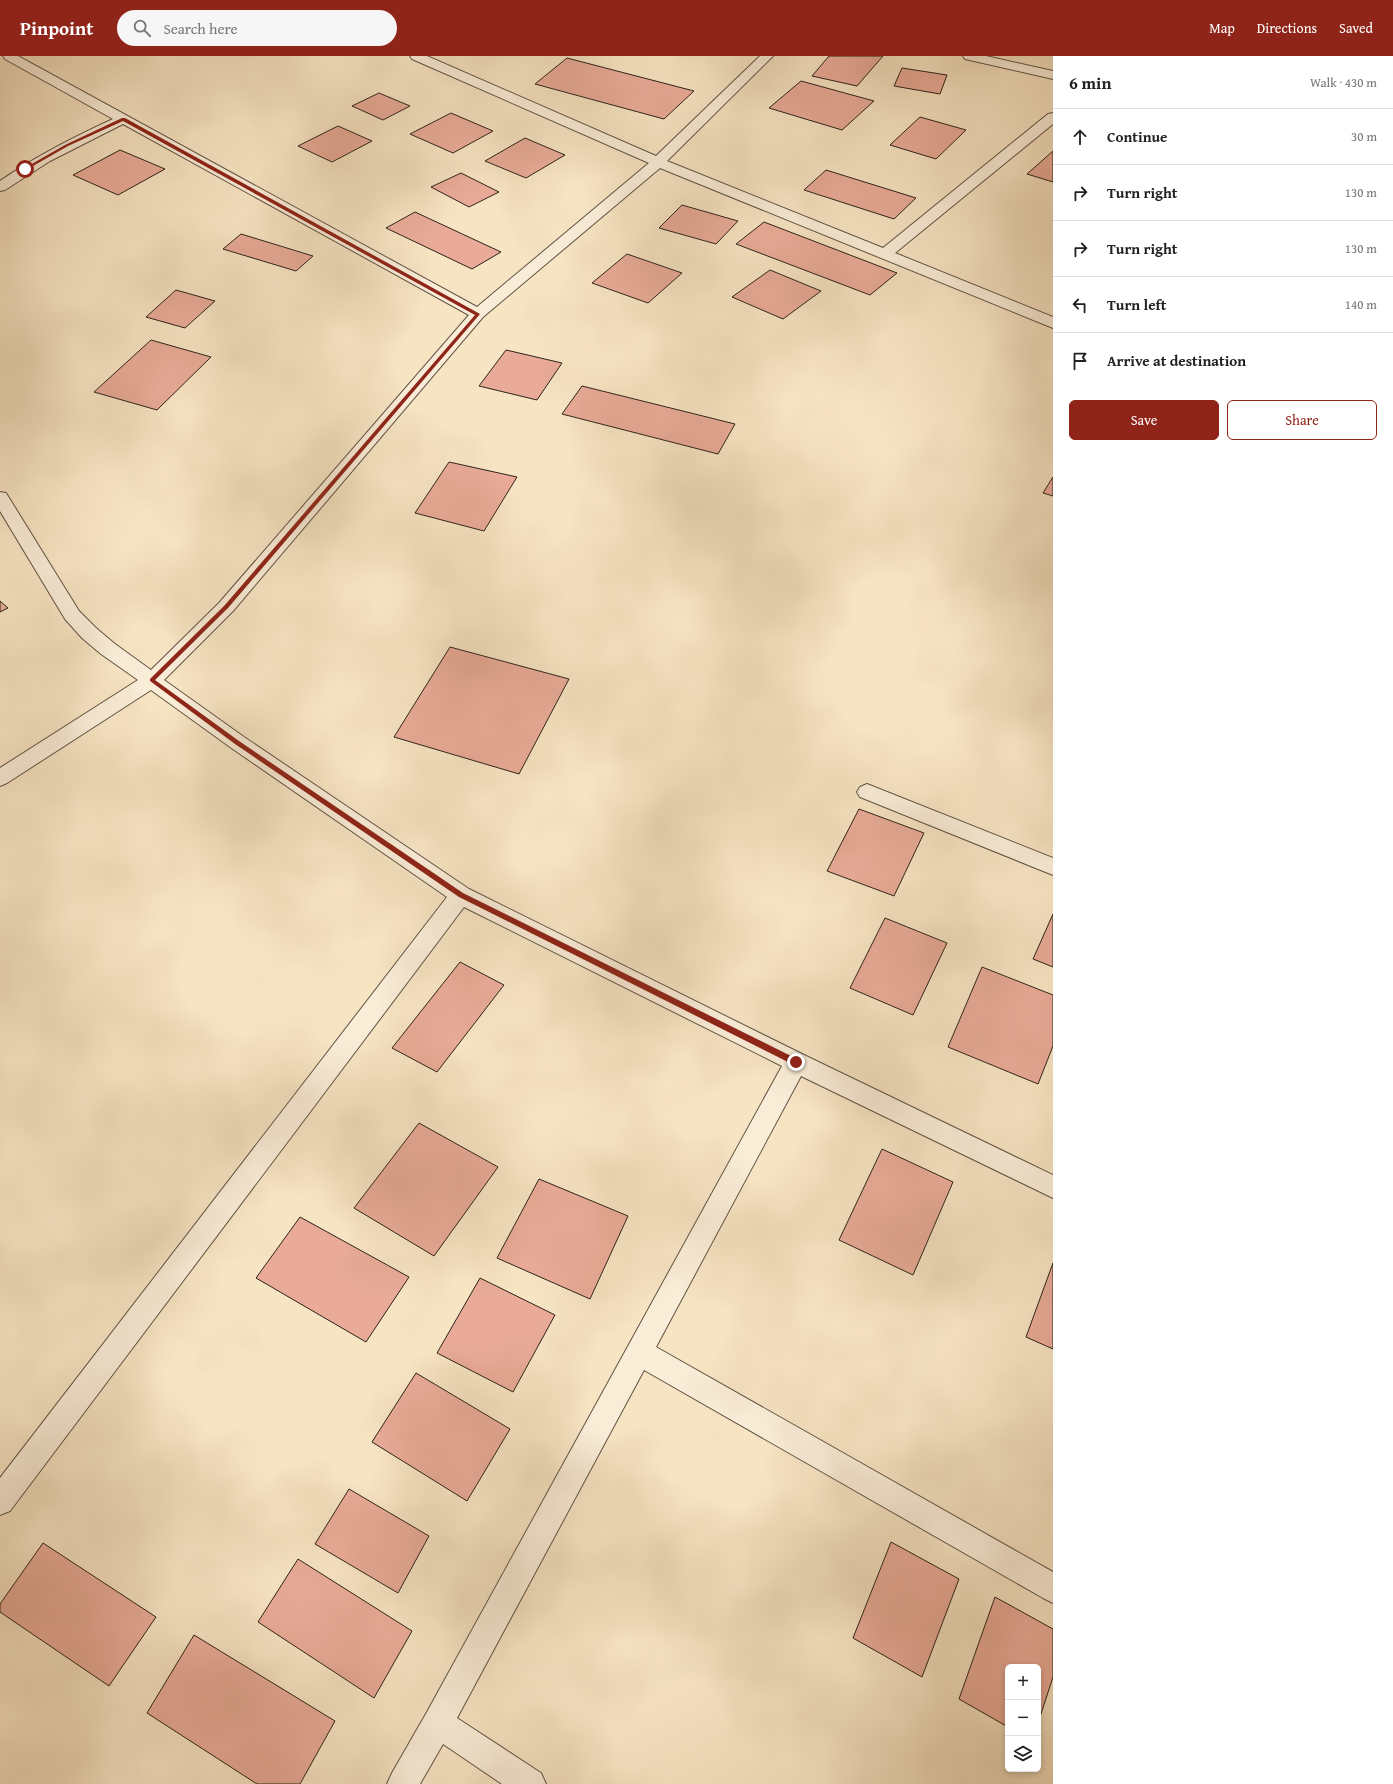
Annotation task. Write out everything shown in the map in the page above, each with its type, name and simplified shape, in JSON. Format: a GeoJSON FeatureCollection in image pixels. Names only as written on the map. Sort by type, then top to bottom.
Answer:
{"type":"FeatureCollection","features":[{"type":"Feature","properties":{"kind":"street"},"geometry":{"type":"LineString","coordinates":[[9,56],[478,314]]}},
{"type":"Feature","properties":{"kind":"street"},"geometry":{"type":"LineString","coordinates":[[416,56],[658,162],[1053,323]]}},
{"type":"Feature","properties":{"kind":"street"},"geometry":{"type":"LineString","coordinates":[[0,778],[152,680],[226,607],[478,314],[658,162],[767,56]]}},
{"type":"Feature","properties":{"kind":"street"},"geometry":{"type":"LineString","coordinates":[[969,56],[1053,75]]}},
{"type":"Feature","properties":{"kind":"street"},"geometry":{"type":"LineString","coordinates":[[885,254],[1053,117]]}},
{"type":"Feature","properties":{"kind":"street"},"geometry":{"type":"LineString","coordinates":[[0,187],[25,169],[67,145],[123,119]]}},
{"type":"Feature","properties":{"kind":"street"},"geometry":{"type":"LineString","coordinates":[[0,497],[72,615],[89,633],[108,649],[237,742],[461,895],[796,1062],[1053,1187]]}},
{"type":"Feature","properties":{"kind":"street"},"geometry":{"type":"LineString","coordinates":[[867,792],[1053,867]]}},
{"type":"Feature","properties":{"kind":"street"},"geometry":{"type":"LineString","coordinates":[[0,1501],[461,895]]}},
{"type":"Feature","properties":{"kind":"street"},"geometry":{"type":"LineString","coordinates":[[403,1784],[438,1723],[640,1353],[796,1062]]}},
{"type":"Feature","properties":{"kind":"street"},"geometry":{"type":"LineString","coordinates":[[640,1353],[1053,1588]]}},
{"type":"Feature","properties":{"kind":"street"},"geometry":{"type":"LineString","coordinates":[[438,1723],[530,1784]]}},
{"type":"Feature","properties":{"kind":"building"},"geometry":{"type":"Polygon","coordinates":[[[829,56],[883,56],[857,86],[812,76],[829,56]]]}},
{"type":"Feature","properties":{"kind":"building"},"geometry":{"type":"Polygon","coordinates":[[[567,58],[694,91],[664,119],[535,84],[567,58]]]}},
{"type":"Feature","properties":{"kind":"building"},"geometry":{"type":"Polygon","coordinates":[[[902,68],[947,75],[940,94],[894,86],[902,68]]]}},
{"type":"Feature","properties":{"kind":"building"},"geometry":{"type":"Polygon","coordinates":[[[801,81],[874,101],[842,130],[769,108],[801,81]]]}},
{"type":"Feature","properties":{"kind":"building"},"geometry":{"type":"Polygon","coordinates":[[[379,93],[410,106],[383,120],[352,106],[379,93]]]}},
{"type":"Feature","properties":{"kind":"building"},"geometry":{"type":"Polygon","coordinates":[[[451,113],[493,131],[453,153],[410,134],[451,113]]]}},
{"type":"Feature","properties":{"kind":"building"},"geometry":{"type":"Polygon","coordinates":[[[920,117],[966,130],[936,159],[890,145],[920,117]]]}},
{"type":"Feature","properties":{"kind":"building"},"geometry":{"type":"Polygon","coordinates":[[[338,126],[372,141],[332,162],[298,146],[338,126]]]}},
{"type":"Feature","properties":{"kind":"building"},"geometry":{"type":"Polygon","coordinates":[[[525,138],[565,155],[526,178],[485,161],[525,138]]]}},
{"type":"Feature","properties":{"kind":"building"},"geometry":{"type":"Polygon","coordinates":[[[120,150],[165,169],[118,195],[73,175],[120,150]]]}},
{"type":"Feature","properties":{"kind":"building"},"geometry":{"type":"Polygon","coordinates":[[[1053,151],[1053,182],[1027,174],[1053,151]]]}},
{"type":"Feature","properties":{"kind":"building"},"geometry":{"type":"Polygon","coordinates":[[[826,170],[916,198],[894,219],[804,190],[826,170]]]}},
{"type":"Feature","properties":{"kind":"building"},"geometry":{"type":"Polygon","coordinates":[[[461,173],[499,192],[469,207],[431,187],[461,173]]]}},
{"type":"Feature","properties":{"kind":"building"},"geometry":{"type":"Polygon","coordinates":[[[682,205],[738,221],[716,244],[659,228],[682,205]]]}},
{"type":"Feature","properties":{"kind":"building"},"geometry":{"type":"Polygon","coordinates":[[[415,212],[501,252],[472,269],[386,228],[415,212]]]}},
{"type":"Feature","properties":{"kind":"building"},"geometry":{"type":"Polygon","coordinates":[[[764,222],[897,273],[870,295],[736,244],[764,222]]]}},
{"type":"Feature","properties":{"kind":"building"},"geometry":{"type":"Polygon","coordinates":[[[241,234],[313,256],[296,271],[223,249],[241,234]]]}},
{"type":"Feature","properties":{"kind":"building"},"geometry":{"type":"Polygon","coordinates":[[[627,254],[682,273],[648,303],[592,283],[627,254]]]}},
{"type":"Feature","properties":{"kind":"building"},"geometry":{"type":"Polygon","coordinates":[[[770,270],[821,291],[783,319],[732,297],[770,270]]]}},
{"type":"Feature","properties":{"kind":"building"},"geometry":{"type":"Polygon","coordinates":[[[176,290],[215,301],[185,328],[146,317],[176,290]]]}},
{"type":"Feature","properties":{"kind":"building"},"geometry":{"type":"Polygon","coordinates":[[[151,340],[211,357],[157,410],[94,392],[151,340]]]}},
{"type":"Feature","properties":{"kind":"building"},"geometry":{"type":"Polygon","coordinates":[[[506,350],[562,363],[537,400],[479,386],[506,350]]]}},
{"type":"Feature","properties":{"kind":"building"},"geometry":{"type":"Polygon","coordinates":[[[582,386],[735,424],[718,454],[562,414],[582,386]]]}},
{"type":"Feature","properties":{"kind":"building"},"geometry":{"type":"Polygon","coordinates":[[[449,462],[517,477],[484,531],[415,513],[449,462]]]}},
{"type":"Feature","properties":{"kind":"building"},"geometry":{"type":"Polygon","coordinates":[[[1053,477],[1053,496],[1043,493],[1053,477]]]}},
{"type":"Feature","properties":{"kind":"building"},"geometry":{"type":"Polygon","coordinates":[[[0,601],[8,608],[0,612],[0,601]]]}},
{"type":"Feature","properties":{"kind":"building"},"geometry":{"type":"Polygon","coordinates":[[[450,647],[569,679],[519,774],[394,737],[450,647]]]}},
{"type":"Feature","properties":{"kind":"building"},"geometry":{"type":"Polygon","coordinates":[[[859,809],[924,833],[894,896],[827,871],[859,809]]]}},
{"type":"Feature","properties":{"kind":"building"},"geometry":{"type":"Polygon","coordinates":[[[1053,914],[1053,967],[1033,959],[1053,914]]]}},
{"type":"Feature","properties":{"kind":"building"},"geometry":{"type":"Polygon","coordinates":[[[885,918],[947,943],[913,1015],[850,988],[885,918]]]}},
{"type":"Feature","properties":{"kind":"building"},"geometry":{"type":"Polygon","coordinates":[[[460,962],[504,985],[437,1072],[392,1048],[460,962]]]}},
{"type":"Feature","properties":{"kind":"building"},"geometry":{"type":"Polygon","coordinates":[[[982,967],[1053,995],[1053,1046],[1038,1084],[948,1047],[982,967]]]}},
{"type":"Feature","properties":{"kind":"building"},"geometry":{"type":"Polygon","coordinates":[[[419,1123],[498,1167],[434,1256],[354,1208],[419,1123]]]}},
{"type":"Feature","properties":{"kind":"building"},"geometry":{"type":"Polygon","coordinates":[[[882,1149],[953,1182],[913,1275],[839,1240],[882,1149]]]}},
{"type":"Feature","properties":{"kind":"building"},"geometry":{"type":"Polygon","coordinates":[[[539,1179],[628,1216],[590,1299],[497,1258],[539,1179]]]}},
{"type":"Feature","properties":{"kind":"building"},"geometry":{"type":"Polygon","coordinates":[[[300,1217],[409,1277],[366,1342],[256,1278],[300,1217]]]}},
{"type":"Feature","properties":{"kind":"building"},"geometry":{"type":"Polygon","coordinates":[[[1053,1263],[1053,1349],[1026,1337],[1053,1263]]]}},
{"type":"Feature","properties":{"kind":"building"},"geometry":{"type":"Polygon","coordinates":[[[480,1278],[555,1315],[513,1392],[437,1353],[480,1278]]]}},
{"type":"Feature","properties":{"kind":"building"},"geometry":{"type":"Polygon","coordinates":[[[416,1373],[510,1429],[467,1501],[372,1442],[416,1373]]]}},
{"type":"Feature","properties":{"kind":"building"},"geometry":{"type":"Polygon","coordinates":[[[349,1489],[429,1536],[398,1593],[315,1544],[349,1489]]]}},
{"type":"Feature","properties":{"kind":"building"},"geometry":{"type":"Polygon","coordinates":[[[891,1542],[959,1579],[922,1677],[853,1638],[891,1542]]]}},
{"type":"Feature","properties":{"kind":"building"},"geometry":{"type":"Polygon","coordinates":[[[43,1543],[156,1617],[109,1686],[0,1612],[0,1604],[43,1543]]]}},
{"type":"Feature","properties":{"kind":"building"},"geometry":{"type":"Polygon","coordinates":[[[298,1559],[412,1631],[374,1698],[258,1622],[298,1559]]]}},
{"type":"Feature","properties":{"kind":"building"},"geometry":{"type":"Polygon","coordinates":[[[995,1597],[1053,1629],[1053,1677],[1041,1714],[1041,1664],[1005,1664],[1005,1725],[959,1699],[995,1597]]]}},
{"type":"Feature","properties":{"kind":"building"},"geometry":{"type":"Polygon","coordinates":[[[194,1635],[335,1721],[300,1784],[257,1784],[147,1713],[194,1635]]]}},
{"type":"Feature","properties":{"kind":"route"},"geometry":{"type":"LineString","coordinates":[[25,169],[67,145],[123,119],[478,314],[226,607],[152,680],[237,742],[461,895],[796,1062]]}}]}
